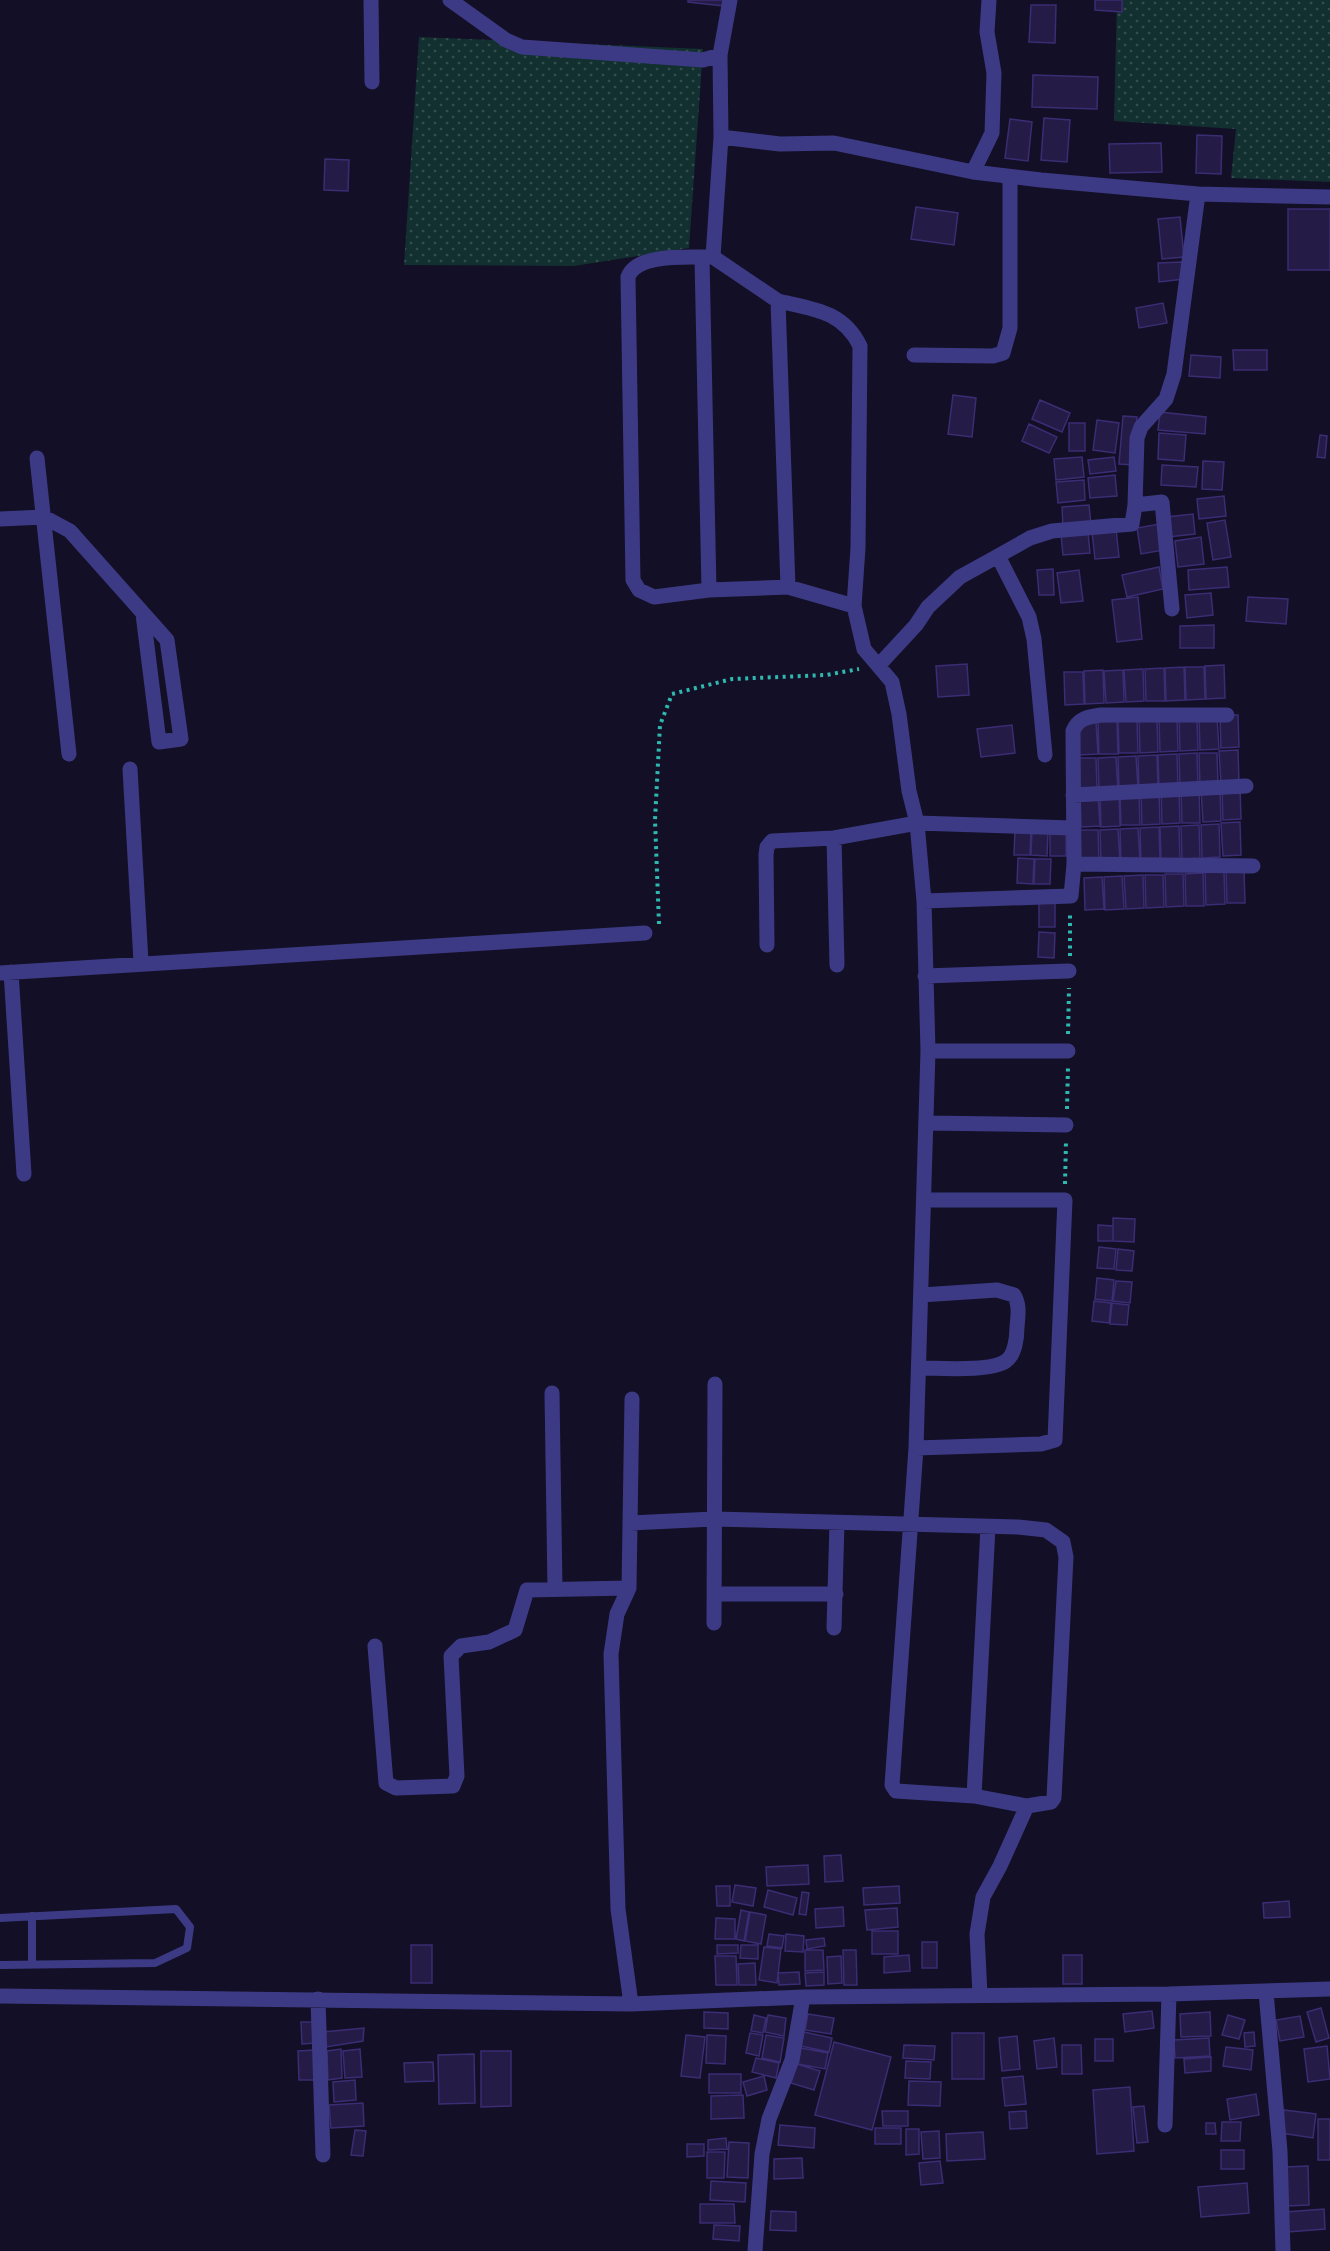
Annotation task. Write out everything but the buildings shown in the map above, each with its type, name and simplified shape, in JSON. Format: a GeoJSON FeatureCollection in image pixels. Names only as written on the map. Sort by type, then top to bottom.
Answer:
{"type":"FeatureCollection","features":[{"type":"Feature","properties":{"kind":"street"},"geometry":{"type":"LineString","coordinates":[[371,0],[372,82]]}},
{"type":"Feature","properties":{"kind":"street"},"geometry":{"type":"LineString","coordinates":[[450,0],[506,40],[522,47],[703,60],[720,56]]}},
{"type":"Feature","properties":{"kind":"street"},"geometry":{"type":"LineString","coordinates":[[709,590],[707,257],[721,137],[720,56],[730,0]]}},
{"type":"Feature","properties":{"kind":"street"},"geometry":{"type":"LineString","coordinates":[[973,172],[992,133],[994,73],[987,32],[989,0]]}},
{"type":"Feature","properties":{"kind":"street"},"geometry":{"type":"LineString","coordinates":[[721,137],[780,144],[834,143],[973,172],[1010,177],[1198,194],[1330,197]]}},
{"type":"Feature","properties":{"kind":"street"},"geometry":{"type":"LineString","coordinates":[[914,355],[993,356],[1003,353],[1008,343],[1010,318],[1010,177]]}},
{"type":"Feature","properties":{"kind":"street"},"geometry":{"type":"LineString","coordinates":[[879,666],[916,625],[928,607],[960,577],[1030,538],[1052,531],[1132,525],[1135,505],[1137,438],[1141,427],[1166,399],[1174,374],[1198,194]]}},
{"type":"Feature","properties":{"kind":"street"},"geometry":{"type":"LineString","coordinates":[[630,1523],[714,1519],[910,1524],[1046,1530],[1063,1542],[1066,1551],[1054,1798],[1051,1802],[1027,1806],[974,1796],[908,1792],[893,1788],[910,1524],[916,1448],[920,1368],[928,1050],[924,901],[916,824],[909,791],[899,714],[892,682],[864,649],[854,606],[858,548],[860,346],[847,325],[830,314],[778,302],[707,257],[677,257],[641,263],[634,267],[628,277],[626,291],[631,568],[635,587],[654,597],[709,590],[788,588],[854,606]]}},
{"type":"Feature","properties":{"kind":"street"},"geometry":{"type":"LineString","coordinates":[[778,302],[788,588]]}},
{"type":"Feature","properties":{"kind":"street"},"geometry":{"type":"LineString","coordinates":[[37,458],[69,754]]}},
{"type":"Feature","properties":{"kind":"street"},"geometry":{"type":"LineString","coordinates":[[1135,505],[1162,502],[1172,609]]}},
{"type":"Feature","properties":{"kind":"street"},"geometry":{"type":"LineString","coordinates":[[0,519],[44,517],[70,531],[167,640],[181,739],[159,742],[143,614]]}},
{"type":"Feature","properties":{"kind":"street"},"geometry":{"type":"LineString","coordinates":[[998,556],[1029,617],[1034,639],[1045,755]]}},
{"type":"Feature","properties":{"kind":"street"},"geometry":{"type":"LineString","coordinates":[[924,901],[1071,896],[1074,864],[1073,731],[1076,723],[1085,717],[1101,715],[1227,715]]}},
{"type":"Feature","properties":{"kind":"street"},"geometry":{"type":"LineString","coordinates":[[130,769],[141,962]]}},
{"type":"Feature","properties":{"kind":"street"},"geometry":{"type":"LineString","coordinates":[[1073,795],[1246,786]]}},
{"type":"Feature","properties":{"kind":"street"},"geometry":{"type":"LineString","coordinates":[[767,945],[766,855],[768,844],[772,841],[834,838],[916,824],[1072,828]]}},
{"type":"Feature","properties":{"kind":"street"},"geometry":{"type":"LineString","coordinates":[[834,838],[837,965]]}},
{"type":"Feature","properties":{"kind":"street"},"geometry":{"type":"LineString","coordinates":[[1074,864],[1253,866]]}},
{"type":"Feature","properties":{"kind":"street"},"geometry":{"type":"LineString","coordinates":[[24,1174],[6,972],[645,933]]}},
{"type":"Feature","properties":{"kind":"street"},"geometry":{"type":"LineString","coordinates":[[925,976],[1069,971]]}},
{"type":"Feature","properties":{"kind":"street"},"geometry":{"type":"LineString","coordinates":[[928,1050],[1068,1051]]}},
{"type":"Feature","properties":{"kind":"street"},"geometry":{"type":"LineString","coordinates":[[926,1123],[1066,1125]]}},
{"type":"Feature","properties":{"kind":"street"},"geometry":{"type":"LineString","coordinates":[[916,1448],[1041,1444],[1055,1440],[1064,1247],[1065,1200],[924,1200]]}},
{"type":"Feature","properties":{"kind":"street"},"geometry":{"type":"LineString","coordinates":[[920,1368],[975,1367],[1006,1362],[1011,1356],[1017,1335],[1018,1307],[1014,1295],[997,1290],[921,1295]]}},
{"type":"Feature","properties":{"kind":"street"},"geometry":{"type":"LineString","coordinates":[[714,1384],[714,1623]]}},
{"type":"Feature","properties":{"kind":"street"},"geometry":{"type":"LineString","coordinates":[[552,1393],[555,1589]]}},
{"type":"Feature","properties":{"kind":"street"},"geometry":{"type":"LineString","coordinates":[[631,2004],[618,1909],[611,1654],[617,1614],[628,1588],[632,1399]]}},
{"type":"Feature","properties":{"kind":"street"},"geometry":{"type":"LineString","coordinates":[[834,1628],[837,1523]]}},
{"type":"Feature","properties":{"kind":"street"},"geometry":{"type":"LineString","coordinates":[[974,1796],[988,1527]]}},
{"type":"Feature","properties":{"kind":"street"},"geometry":{"type":"LineString","coordinates":[[375,1646],[386,1783],[396,1788],[453,1786],[457,1776],[451,1656],[461,1646],[489,1642],[515,1630],[527,1590],[628,1588]]}},
{"type":"Feature","properties":{"kind":"street"},"geometry":{"type":"LineString","coordinates":[[714,1594],[836,1594]]}},
{"type":"Feature","properties":{"kind":"street"},"geometry":{"type":"LineString","coordinates":[[980,1995],[977,1934],[983,1897],[1000,1866],[1027,1806]]}},
{"type":"Feature","properties":{"kind":"street"},"geometry":{"type":"LineString","coordinates":[[0,1996],[631,2004],[803,1997],[1169,1994],[1330,1989]]}},
{"type":"Feature","properties":{"kind":"street"},"geometry":{"type":"LineString","coordinates":[[1266,1992],[1280,2151],[1283,2251]]}},
{"type":"Feature","properties":{"kind":"street"},"geometry":{"type":"LineString","coordinates":[[1165,2125],[1169,1994]]}},
{"type":"Feature","properties":{"kind":"street"},"geometry":{"type":"LineString","coordinates":[[755,2251],[762,2154],[769,2119],[792,2060],[803,1997]]}},
{"type":"Feature","properties":{"kind":"street"},"geometry":{"type":"LineString","coordinates":[[318,1999],[323,2155]]}},
{"type":"Feature","properties":{"kind":"lane"},"geometry":{"type":"LineString","coordinates":[[0,1918],[176,1909],[190,1927],[187,1948],[155,1963],[0,1965]]}},
{"type":"Feature","properties":{"kind":"lane"},"geometry":{"type":"LineString","coordinates":[[32,1916],[32,1964]]}},
{"type":"Feature","properties":{"kind":"path"},"geometry":{"type":"LineString","coordinates":[[645,933],[658,929],[659,922],[655,820],[660,725],[672,694],[732,679],[826,675],[879,666]]}},
{"type":"Feature","properties":{"kind":"green space"},"geometry":{"type":"Polygon","coordinates":[[[1117,0],[1330,0],[1330,182],[1231,178],[1236,129],[1114,121],[1117,0]]]}},
{"type":"Feature","properties":{"kind":"green space"},"geometry":{"type":"Polygon","coordinates":[[[419,37],[703,49],[689,248],[574,266],[404,265],[419,37]]]}}]}
